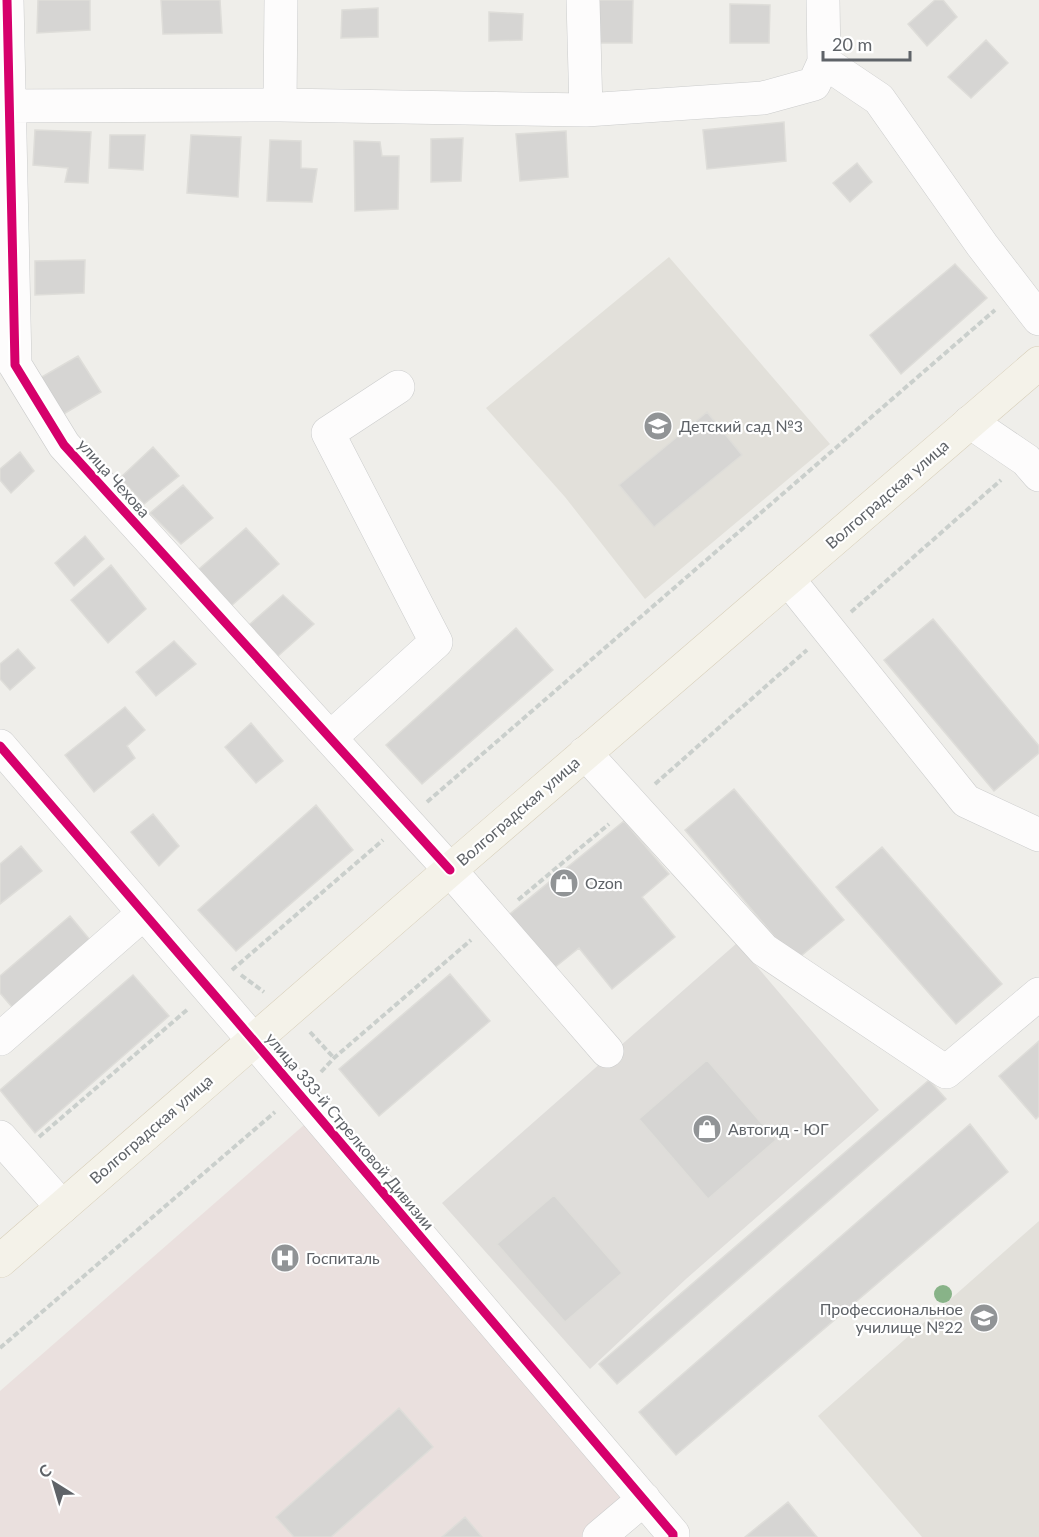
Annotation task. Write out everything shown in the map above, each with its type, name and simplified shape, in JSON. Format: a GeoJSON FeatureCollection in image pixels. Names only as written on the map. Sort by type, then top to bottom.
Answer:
{"type":"FeatureCollection","features":[{"type":"Feature","properties":{"kind":"main road","name":"Волгоградская улица"},"geometry":{"type":"LineString","coordinates":[[0,1261],[585,753],[1039,363]]}},
{"type":"Feature","properties":{"kind":"street","name":"улица Чехова"},"geometry":{"type":"LineString","coordinates":[[7,0],[4,106],[15,365],[64,445],[450,870],[607,1051]]}},
{"type":"Feature","properties":{"kind":"street"},"geometry":{"type":"LineString","coordinates":[[280,105],[281,0]]}},
{"type":"Feature","properties":{"kind":"street"},"geometry":{"type":"LineString","coordinates":[[583,0],[586,110]]}},
{"type":"Feature","properties":{"kind":"street"},"geometry":{"type":"LineString","coordinates":[[4,106],[280,105],[586,110],[763,98],[813,84],[824,62],[823,0]]}},
{"type":"Feature","properties":{"kind":"street"},"geometry":{"type":"LineString","coordinates":[[824,62],[879,99],[982,245],[1039,319]]}},
{"type":"Feature","properties":{"kind":"street"},"geometry":{"type":"LineString","coordinates":[[330,738],[436,642],[328,433],[398,387]]}},
{"type":"Feature","properties":{"kind":"street"},"geometry":{"type":"LineString","coordinates":[[970,422],[1032,467]]}},
{"type":"Feature","properties":{"kind":"street"},"geometry":{"type":"LineString","coordinates":[[788,579],[966,801],[1039,835]]}},
{"type":"Feature","properties":{"kind":"street","name":"улица 333-й Стрелковой Дивизии"},"geometry":{"type":"LineString","coordinates":[[0,746],[298,1092],[674,1534],[674,1537]]}},
{"type":"Feature","properties":{"kind":"street"},"geometry":{"type":"LineString","coordinates":[[585,753],[764,950],[946,1072],[1039,994]]}},
{"type":"Feature","properties":{"kind":"street"},"geometry":{"type":"LineString","coordinates":[[0,1039],[144,913]]}},
{"type":"Feature","properties":{"kind":"street"},"geometry":{"type":"LineString","coordinates":[[9,1146],[62,1207]]}},
{"type":"Feature","properties":{"kind":"street"},"geometry":{"type":"LineString","coordinates":[[599,1537],[644,1499]]}},
{"type":"Feature","properties":{"kind":"path"},"geometry":{"type":"LineString","coordinates":[[9,1146],[210,989],[1017,291]]}},
{"type":"Feature","properties":{"kind":"path"},"geometry":{"type":"LineString","coordinates":[[0,1348],[494,920],[632,805],[830,631],[1032,467]]}},
{"type":"Feature","properties":{"kind":"shaded area","name":"Детский сад №3"},"geometry":{"type":"Polygon","coordinates":[[[669,257],[830,444],[645,599],[565,497],[486,408],[669,257]]]}},
{"type":"Feature","properties":{"kind":"shaded area"},"geometry":{"type":"Polygon","coordinates":[[[737,943],[879,1110],[686,1279],[590,1369],[442,1203],[737,943]]]}},
{"type":"Feature","properties":{"kind":"shaded area","name":"Госпиталь"},"geometry":{"type":"Polygon","coordinates":[[[304,1125],[624,1502],[584,1537],[0,1537],[0,1391],[304,1125]]]}},
{"type":"Feature","properties":{"kind":"shaded area","name":"Профессиональное училище №22"},"geometry":{"type":"Polygon","coordinates":[[[1039,1221],[1039,1537],[922,1537],[818,1416],[1039,1221]]]}},
{"type":"Feature","properties":{"kind":"building"},"geometry":{"type":"Polygon","coordinates":[[[38,0],[90,0],[90,30],[37,33],[38,0]]]}},
{"type":"Feature","properties":{"kind":"building"},"geometry":{"type":"Polygon","coordinates":[[[161,0],[220,0],[222,33],[163,34],[161,0]]]}},
{"type":"Feature","properties":{"kind":"building"},"geometry":{"type":"Polygon","coordinates":[[[598,0],[633,0],[632,43],[598,43],[598,0]]]}},
{"type":"Feature","properties":{"kind":"building"},"geometry":{"type":"Polygon","coordinates":[[[935,0],[943,0],[957,17],[927,46],[908,24],[935,0]]]}},
{"type":"Feature","properties":{"kind":"building"},"geometry":{"type":"Polygon","coordinates":[[[730,4],[770,5],[769,43],[730,43],[730,4]]]}},
{"type":"Feature","properties":{"kind":"building"},"geometry":{"type":"Polygon","coordinates":[[[378,8],[378,37],[341,38],[342,10],[378,8]]]}},
{"type":"Feature","properties":{"kind":"building"},"geometry":{"type":"Polygon","coordinates":[[[489,12],[523,14],[522,40],[489,41],[489,12]]]}},
{"type":"Feature","properties":{"kind":"building"},"geometry":{"type":"Polygon","coordinates":[[[986,40],[1008,63],[971,98],[948,77],[986,40]]]}},
{"type":"Feature","properties":{"kind":"building"},"geometry":{"type":"Polygon","coordinates":[[[784,122],[786,161],[707,169],[703,130],[784,122]]]}},
{"type":"Feature","properties":{"kind":"building"},"geometry":{"type":"Polygon","coordinates":[[[35,130],[91,132],[88,183],[65,182],[68,168],[33,165],[35,130]]]}},
{"type":"Feature","properties":{"kind":"building"},"geometry":{"type":"Polygon","coordinates":[[[566,131],[568,177],[520,181],[516,134],[566,131]]]}},
{"type":"Feature","properties":{"kind":"building"},"geometry":{"type":"Polygon","coordinates":[[[110,135],[145,135],[143,170],[109,168],[110,135]]]}},
{"type":"Feature","properties":{"kind":"building"},"geometry":{"type":"Polygon","coordinates":[[[191,135],[241,137],[238,197],[187,193],[191,135]]]}},
{"type":"Feature","properties":{"kind":"building"},"geometry":{"type":"Polygon","coordinates":[[[463,138],[461,181],[431,182],[431,139],[463,138]]]}},
{"type":"Feature","properties":{"kind":"building"},"geometry":{"type":"Polygon","coordinates":[[[270,140],[301,141],[301,168],[317,169],[312,202],[267,201],[270,140]]]}},
{"type":"Feature","properties":{"kind":"building"},"geometry":{"type":"Polygon","coordinates":[[[354,141],[380,142],[382,156],[399,156],[398,209],[355,211],[354,141]]]}},
{"type":"Feature","properties":{"kind":"building"},"geometry":{"type":"Polygon","coordinates":[[[857,163],[872,182],[850,202],[833,183],[857,163]]]}},
{"type":"Feature","properties":{"kind":"building"},"geometry":{"type":"Polygon","coordinates":[[[85,260],[84,293],[35,295],[35,261],[85,260]]]}},
{"type":"Feature","properties":{"kind":"building"},"geometry":{"type":"Polygon","coordinates":[[[955,264],[987,298],[901,374],[870,335],[955,264]]]}},
{"type":"Feature","properties":{"kind":"building"},"geometry":{"type":"Polygon","coordinates":[[[78,356],[101,392],[62,415],[40,378],[78,356]]]}},
{"type":"Feature","properties":{"kind":"building"},"geometry":{"type":"Polygon","coordinates":[[[707,412],[742,455],[654,527],[619,485],[707,412]]]}},
{"type":"Feature","properties":{"kind":"building"},"geometry":{"type":"Polygon","coordinates":[[[153,447],[179,476],[144,504],[120,478],[153,447]]]}},
{"type":"Feature","properties":{"kind":"building"},"geometry":{"type":"Polygon","coordinates":[[[20,452],[34,471],[11,493],[0,480],[0,469],[20,452]]]}},
{"type":"Feature","properties":{"kind":"building"},"geometry":{"type":"Polygon","coordinates":[[[183,485],[213,518],[181,544],[150,513],[183,485]]]}},
{"type":"Feature","properties":{"kind":"building"},"geometry":{"type":"Polygon","coordinates":[[[246,528],[279,564],[231,606],[199,569],[246,528]]]}},
{"type":"Feature","properties":{"kind":"building"},"geometry":{"type":"Polygon","coordinates":[[[85,536],[104,559],[74,586],[55,563],[85,536]]]}},
{"type":"Feature","properties":{"kind":"building"},"geometry":{"type":"Polygon","coordinates":[[[111,565],[146,609],[108,643],[71,600],[111,565]]]}},
{"type":"Feature","properties":{"kind":"building"},"geometry":{"type":"Polygon","coordinates":[[[283,595],[314,624],[278,656],[249,625],[283,595]]]}},
{"type":"Feature","properties":{"kind":"building"},"geometry":{"type":"Polygon","coordinates":[[[933,619],[1039,746],[1039,753],[994,791],[884,660],[933,619]]]}},
{"type":"Feature","properties":{"kind":"building"},"geometry":{"type":"Polygon","coordinates":[[[516,628],[553,670],[422,784],[386,745],[516,628]]]}},
{"type":"Feature","properties":{"kind":"building"},"geometry":{"type":"Polygon","coordinates":[[[174,641],[196,664],[156,696],[136,672],[174,641]]]}},
{"type":"Feature","properties":{"kind":"building"},"geometry":{"type":"Polygon","coordinates":[[[18,649],[35,668],[10,690],[0,679],[0,664],[18,649]]]}},
{"type":"Feature","properties":{"kind":"building"},"geometry":{"type":"Polygon","coordinates":[[[125,707],[145,730],[127,746],[135,758],[94,792],[65,755],[125,707]]]}},
{"type":"Feature","properties":{"kind":"building"},"geometry":{"type":"Polygon","coordinates":[[[251,723],[283,761],[256,783],[225,747],[251,723]]]}},
{"type":"Feature","properties":{"kind":"building"},"geometry":{"type":"Polygon","coordinates":[[[734,789],[844,920],[795,961],[685,830],[734,789]]]}},
{"type":"Feature","properties":{"kind":"building"},"geometry":{"type":"Polygon","coordinates":[[[316,805],[353,850],[236,951],[198,910],[316,805]]]}},
{"type":"Feature","properties":{"kind":"building"},"geometry":{"type":"Polygon","coordinates":[[[153,814],[179,846],[159,866],[131,832],[153,814]]]}},
{"type":"Feature","properties":{"kind":"building"},"geometry":{"type":"Polygon","coordinates":[[[624,821],[669,874],[642,897],[675,937],[612,989],[579,948],[549,972],[505,918],[624,821]]]}},
{"type":"Feature","properties":{"kind":"building"},"geometry":{"type":"Polygon","coordinates":[[[21,846],[42,871],[0,904],[0,864],[21,846]]]}},
{"type":"Feature","properties":{"kind":"building"},"geometry":{"type":"Polygon","coordinates":[[[882,847],[1002,984],[956,1024],[836,887],[882,847]]]}},
{"type":"Feature","properties":{"kind":"building"},"geometry":{"type":"Polygon","coordinates":[[[70,916],[90,940],[12,1007],[0,993],[0,976],[70,916]]]}},
{"type":"Feature","properties":{"kind":"building"},"geometry":{"type":"Polygon","coordinates":[[[450,974],[490,1021],[379,1116],[339,1069],[450,974]]]}},
{"type":"Feature","properties":{"kind":"building"},"geometry":{"type":"Polygon","coordinates":[[[133,975],[169,1016],[35,1133],[0,1090],[133,975]]]}},
{"type":"Feature","properties":{"kind":"building"},"geometry":{"type":"Polygon","coordinates":[[[1039,1041],[1039,1116],[1036,1119],[999,1076],[1039,1041]]]}},
{"type":"Feature","properties":{"kind":"building","name":"Автогид - ЮГ"},"geometry":{"type":"Polygon","coordinates":[[[707,1060],[776,1140],[708,1199],[639,1119],[707,1060]]]}},
{"type":"Feature","properties":{"kind":"building"},"geometry":{"type":"Polygon","coordinates":[[[929,1080],[946,1099],[617,1384],[599,1364],[929,1080]]]}},
{"type":"Feature","properties":{"kind":"building"},"geometry":{"type":"Polygon","coordinates":[[[970,1124],[1008,1172],[676,1455],[639,1412],[970,1124]]]}},
{"type":"Feature","properties":{"kind":"building"},"geometry":{"type":"Polygon","coordinates":[[[554,1195],[622,1273],[565,1322],[497,1244],[554,1195]]]}},
{"type":"Feature","properties":{"kind":"building"},"geometry":{"type":"Polygon","coordinates":[[[399,1408],[433,1447],[331,1537],[294,1537],[276,1517],[399,1408]]]}},
{"type":"Feature","properties":{"kind":"building"},"geometry":{"type":"Polygon","coordinates":[[[788,1502],[817,1537],[745,1537],[788,1502]]]}},
{"type":"Feature","properties":{"kind":"building"},"geometry":{"type":"Polygon","coordinates":[[[465,1517],[482,1537],[442,1537],[465,1517]]]}},
{"type":"Feature","properties":{"kind":"cycle path"},"geometry":{"type":"LineString","coordinates":[[7,0],[15,365],[64,445],[450,870]]}},
{"type":"Feature","properties":{"kind":"cycle path"},"geometry":{"type":"LineString","coordinates":[[0,746],[254,1041],[673,1534],[673,1537]]}},
{"type":"Feature","properties":{"kind":"place","name":"Детский сад №3"},"geometry":{"type":"Point","coordinates":[658,426]}},
{"type":"Feature","properties":{"kind":"place","name":"Ozon"},"geometry":{"type":"Point","coordinates":[564,883]}},
{"type":"Feature","properties":{"kind":"place","name":"Автогид - ЮГ"},"geometry":{"type":"Point","coordinates":[707,1129]}},
{"type":"Feature","properties":{"kind":"place","name":"Госпиталь"},"geometry":{"type":"Point","coordinates":[285,1258]}},
{"type":"Feature","properties":{"kind":"place","name":"Профессиональное училище №22"},"geometry":{"type":"Point","coordinates":[984,1318]}}]}
